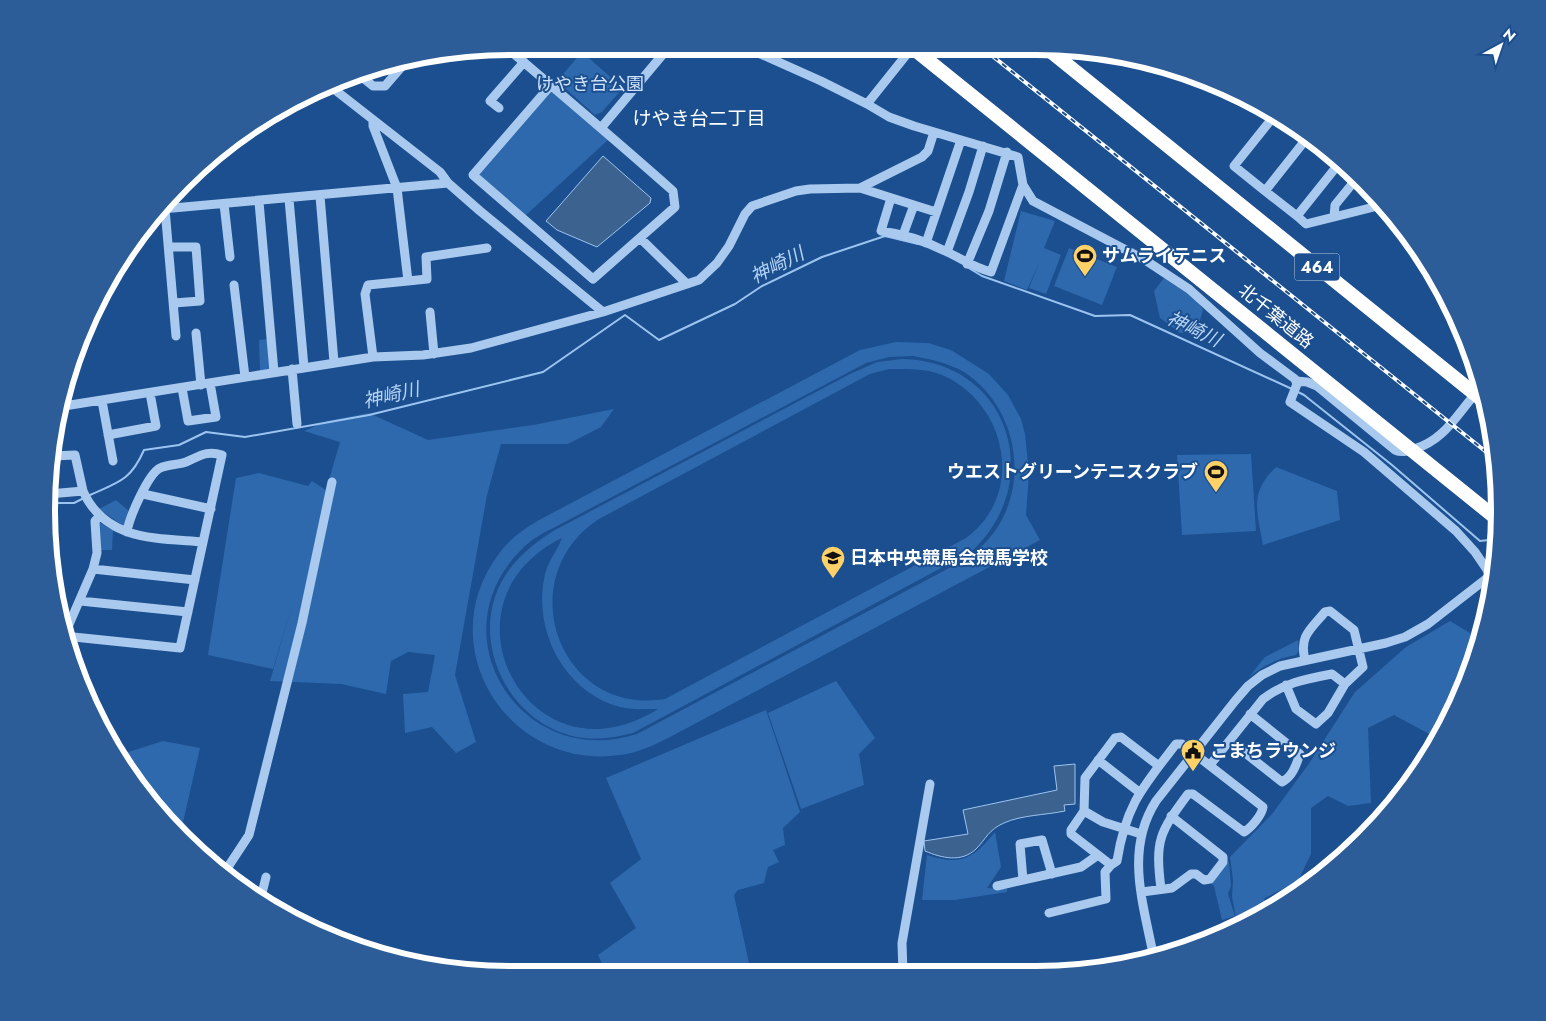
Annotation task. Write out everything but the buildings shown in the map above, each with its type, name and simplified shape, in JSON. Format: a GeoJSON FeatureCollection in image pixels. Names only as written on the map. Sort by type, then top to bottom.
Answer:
{"type":"FeatureCollection","features":[{"type":"Feature","properties":{"kind":"highway","name":"北千葉道路"},"geometry":{"type":"LineString","coordinates":[[918,55],[1491,513]]}},
{"type":"Feature","properties":{"kind":"highway","name":"464"},"geometry":{"type":"LineString","coordinates":[[1056,56],[1475,394]]}},
{"type":"Feature","properties":{"kind":"street"},"geometry":{"type":"LineString","coordinates":[[516,55],[551,85],[601,128],[673,191],[675,208],[593,279],[472,175],[551,85]]}},
{"type":"Feature","properties":{"kind":"street"},"geometry":{"type":"LineString","coordinates":[[601,128],[662,55]]}},
{"type":"Feature","properties":{"kind":"street"},"geometry":{"type":"LineString","coordinates":[[763,55],[822,81],[889,117],[934,132],[1007,152],[1018,157],[1023,185],[1033,201],[1144,260],[1189,289],[1295,387]]}},
{"type":"Feature","properties":{"kind":"street"},"geometry":{"type":"LineString","coordinates":[[867,104],[908,55]]}},
{"type":"Feature","properties":{"kind":"street"},"geometry":{"type":"LineString","coordinates":[[499,108],[490,101],[524,62]]}},
{"type":"Feature","properties":{"kind":"street"},"geometry":{"type":"LineString","coordinates":[[364,79],[373,86],[385,86],[399,69]]}},
{"type":"Feature","properties":{"kind":"street"},"geometry":{"type":"LineString","coordinates":[[335,90],[440,172],[448,182],[501,230],[603,312]]}},
{"type":"Feature","properties":{"kind":"street"},"geometry":{"type":"LineString","coordinates":[[373,121],[373,126],[397,188],[408,280]]}},
{"type":"Feature","properties":{"kind":"street"},"geometry":{"type":"LineString","coordinates":[[1270,121],[1234,166],[1306,224],[1375,207]]}},
{"type":"Feature","properties":{"kind":"street"},"geometry":{"type":"LineString","coordinates":[[860,188],[922,158],[928,151],[934,132]]}},
{"type":"Feature","properties":{"kind":"street"},"geometry":{"type":"LineString","coordinates":[[926,243],[961,140]]}},
{"type":"Feature","properties":{"kind":"street"},"geometry":{"type":"LineString","coordinates":[[1265,191],[1304,142]]}},
{"type":"Feature","properties":{"kind":"street"},"geometry":{"type":"LineString","coordinates":[[947,252],[970,192],[983,146]]}},
{"type":"Feature","properties":{"kind":"street"},"geometry":{"type":"LineString","coordinates":[[967,264],[989,211],[1007,152]]}},
{"type":"Feature","properties":{"kind":"street"},"geometry":{"type":"LineString","coordinates":[[1297,216],[1336,168]]}},
{"type":"Feature","properties":{"kind":"street"},"geometry":{"type":"LineString","coordinates":[[169,209],[259,202],[448,182]]}},
{"type":"Feature","properties":{"kind":"street"},"geometry":{"type":"LineString","coordinates":[[1334,217],[1335,205],[1353,183]]}},
{"type":"Feature","properties":{"kind":"street"},"geometry":{"type":"LineString","coordinates":[[891,198],[881,231],[903,235],[926,243],[947,252],[967,264],[991,272],[1023,185]]}},
{"type":"Feature","properties":{"kind":"street"},"geometry":{"type":"LineString","coordinates":[[68,405],[373,356],[434,354],[471,348],[603,312],[699,280],[717,263],[729,246],[745,214],[752,206],[796,191],[810,188],[860,188],[936,212]]}},
{"type":"Feature","properties":{"kind":"street"},"geometry":{"type":"LineString","coordinates":[[320,196],[334,362]]}},
{"type":"Feature","properties":{"kind":"street"},"geometry":{"type":"LineString","coordinates":[[289,199],[304,367]]}},
{"type":"Feature","properties":{"kind":"street"},"geometry":{"type":"LineString","coordinates":[[259,202],[274,372]]}},
{"type":"Feature","properties":{"kind":"street"},"geometry":{"type":"LineString","coordinates":[[224,204],[230,257]]}},
{"type":"Feature","properties":{"kind":"street"},"geometry":{"type":"LineString","coordinates":[[903,235],[914,205]]}},
{"type":"Feature","properties":{"kind":"street"},"geometry":{"type":"LineString","coordinates":[[165,214],[176,336]]}},
{"type":"Feature","properties":{"kind":"street"},"geometry":{"type":"LineString","coordinates":[[640,238],[687,284]]}},
{"type":"Feature","properties":{"kind":"street"},"geometry":{"type":"LineString","coordinates":[[169,247],[196,246],[200,301],[174,303]]}},
{"type":"Feature","properties":{"kind":"street"},"geometry":{"type":"LineString","coordinates":[[373,356],[365,294],[368,285],[428,279],[426,257],[487,248]]}},
{"type":"Feature","properties":{"kind":"street"},"geometry":{"type":"LineString","coordinates":[[234,285],[245,377]]}},
{"type":"Feature","properties":{"kind":"street"},"geometry":{"type":"LineString","coordinates":[[430,312],[434,354]]}},
{"type":"Feature","properties":{"kind":"street"},"geometry":{"type":"LineString","coordinates":[[182,388],[188,421],[216,417],[206,384],[196,333]]}},
{"type":"Feature","properties":{"kind":"street"},"geometry":{"type":"LineString","coordinates":[[292,369],[297,424]]}},
{"type":"Feature","properties":{"kind":"street"},"geometry":{"type":"LineString","coordinates":[[1475,394],[1439,438],[1417,448],[1402,452],[1395,450],[1317,386],[1307,382],[1295,387],[1290,402],[1364,452],[1456,531],[1476,552],[1487,568]]}},
{"type":"Feature","properties":{"kind":"street"},"geometry":{"type":"LineString","coordinates":[[108,435],[156,426],[150,393]]}},
{"type":"Feature","properties":{"kind":"street"},"geometry":{"type":"LineString","coordinates":[[102,400],[113,461]]}},
{"type":"Feature","properties":{"kind":"street"},"geometry":{"type":"LineString","coordinates":[[73,637],[180,648],[222,454],[211,452],[181,464],[158,468],[150,478],[133,510],[127,532]]}},
{"type":"Feature","properties":{"kind":"street"},"geometry":{"type":"LineString","coordinates":[[59,456],[75,455],[83,491],[99,517],[114,527],[127,532],[203,542]]}},
{"type":"Feature","properties":{"kind":"street"},"geometry":{"type":"LineString","coordinates":[[228,868],[249,835],[302,623],[332,482]]}},
{"type":"Feature","properties":{"kind":"street"},"geometry":{"type":"LineString","coordinates":[[56,493],[83,491]]}},
{"type":"Feature","properties":{"kind":"street"},"geometry":{"type":"LineString","coordinates":[[143,494],[211,509]]}},
{"type":"Feature","properties":{"kind":"street"},"geometry":{"type":"LineString","coordinates":[[70,623],[93,570],[97,553],[95,521],[99,517]]}},
{"type":"Feature","properties":{"kind":"street"},"geometry":{"type":"LineString","coordinates":[[93,570],[195,580]]}},
{"type":"Feature","properties":{"kind":"street"},"geometry":{"type":"LineString","coordinates":[[1152,950],[1137,867],[1141,834],[1156,801],[1248,686],[1280,666],[1398,639],[1428,624],[1485,583]]}},
{"type":"Feature","properties":{"kind":"street"},"geometry":{"type":"LineString","coordinates":[[80,601],[188,612]]}},
{"type":"Feature","properties":{"kind":"street"},"geometry":{"type":"LineString","coordinates":[[1286,685],[1296,709],[1316,724],[1328,713],[1345,684],[1363,667],[1354,630],[1330,612],[1325,612],[1301,645],[1305,660]]}},
{"type":"Feature","properties":{"kind":"street"},"geometry":{"type":"LineString","coordinates":[[1210,765],[1263,699],[1286,685],[1332,674],[1345,684]]}},
{"type":"Feature","properties":{"kind":"street"},"geometry":{"type":"LineString","coordinates":[[1230,741],[1282,782],[1288,779],[1295,768],[1300,754],[1250,714]]}},
{"type":"Feature","properties":{"kind":"street"},"geometry":{"type":"LineString","coordinates":[[1111,865],[1071,834],[1071,830],[1084,812],[1085,778],[1115,738],[1121,737],[1159,766]]}},
{"type":"Feature","properties":{"kind":"street"},"geometry":{"type":"LineString","coordinates":[[1050,912],[1106,900],[1105,872],[1117,861],[1122,828],[1129,809],[1139,792],[1176,744],[1182,744],[1262,807],[1262,811],[1248,830],[1244,832],[1194,794],[1188,794],[1172,816],[1159,840],[1157,857],[1161,889]]}},
{"type":"Feature","properties":{"kind":"street"},"geometry":{"type":"LineString","coordinates":[[1098,760],[1139,792]]}},
{"type":"Feature","properties":{"kind":"street"},"geometry":{"type":"LineString","coordinates":[[903,966],[902,943],[930,784]]}},
{"type":"Feature","properties":{"kind":"street"},"geometry":{"type":"LineString","coordinates":[[1084,812],[1104,822],[1141,834]]}},
{"type":"Feature","properties":{"kind":"street"},"geometry":{"type":"LineString","coordinates":[[1142,892],[1172,888],[1191,874],[1196,874],[1204,880],[1210,880],[1223,862],[1223,857],[1172,816]]}},
{"type":"Feature","properties":{"kind":"street"},"geometry":{"type":"LineString","coordinates":[[1022,880],[1020,844],[1042,840],[1052,874]]}},
{"type":"Feature","properties":{"kind":"street"},"geometry":{"type":"LineString","coordinates":[[997,886],[1081,867],[1098,855]]}},
{"type":"Feature","properties":{"kind":"street"},"geometry":{"type":"LineString","coordinates":[[262,892],[266,878]]}},
{"type":"Feature","properties":{"kind":"green space","name":"けやき台公園"},"geometry":{"type":"Polygon","coordinates":[[[579,55],[585,55],[623,88],[602,112],[595,115],[557,81],[579,55]]]}},
{"type":"Feature","properties":{"kind":"green space"},"geometry":{"type":"Polygon","coordinates":[[[549,92],[554,92],[609,139],[525,216],[480,177],[480,172],[549,92]]]}},
{"type":"Feature","properties":{"kind":"green space"},"geometry":{"type":"Polygon","coordinates":[[[1021,211],[1055,221],[1044,248],[1061,255],[1046,294],[1029,288],[1039,263],[1027,290],[1004,281],[1021,211]]]}},
{"type":"Feature","properties":{"kind":"green space","name":"サムライテニス"},"geometry":{"type":"Polygon","coordinates":[[[1069,248],[1117,267],[1102,305],[1054,286],[1069,248]]]}},
{"type":"Feature","properties":{"kind":"green space"},"geometry":{"type":"Polygon","coordinates":[[[1164,278],[1188,290],[1203,309],[1197,332],[1180,333],[1160,318],[1154,291],[1164,278]]]}},
{"type":"Feature","properties":{"kind":"green space"},"geometry":{"type":"Polygon","coordinates":[[[270,339],[271,370],[260,372],[259,340],[270,339]]]}},
{"type":"Feature","properties":{"kind":"green space"},"geometry":{"type":"Polygon","coordinates":[[[896,342],[928,343],[951,350],[989,374],[1008,395],[1021,419],[1025,434],[1029,474],[1026,515],[1040,540],[670,737],[640,751],[620,755],[580,755],[545,743],[515,723],[492,696],[477,663],[473,627],[479,591],[498,555],[507,544],[523,530],[541,519],[860,350],[896,342]],[[913,356],[889,357],[866,363],[529,542],[521,550],[497,584],[487,620],[490,656],[504,688],[527,715],[558,733],[595,740],[637,734],[951,567],[982,546],[998,526],[1009,503],[1014,479],[1014,455],[1009,431],[998,408],[984,388],[964,372],[945,364],[913,356]]]}},
{"type":"Feature","properties":{"kind":"green space"},"geometry":{"type":"Polygon","coordinates":[[[902,359],[939,365],[969,380],[991,402],[1006,430],[1011,461],[1007,493],[994,524],[971,552],[633,733],[617,737],[577,737],[548,726],[529,713],[514,697],[502,677],[494,656],[490,634],[491,611],[498,589],[515,562],[555,530],[850,374],[877,362],[902,359]],[[889,369],[870,374],[599,519],[572,544],[557,574],[553,606],[558,637],[574,665],[597,686],[628,699],[665,699],[966,538],[985,520],[997,498],[1002,474],[1001,450],[994,427],[982,406],[964,388],[942,375],[923,370],[889,369]],[[562,538],[523,567],[503,604],[501,642],[512,678],[537,708],[570,726],[612,728],[658,709],[625,708],[601,699],[584,688],[569,674],[558,658],[549,639],[544,620],[542,599],[545,573],[562,538]]]}},
{"type":"Feature","properties":{"kind":"green space"},"geometry":{"type":"Polygon","coordinates":[[[614,409],[601,427],[568,444],[501,444],[487,495],[455,675],[476,742],[456,753],[432,727],[405,733],[403,694],[428,692],[435,655],[408,652],[391,661],[386,694],[341,684],[270,681],[293,602],[273,669],[208,655],[236,478],[259,473],[308,486],[312,481],[326,490],[340,442],[304,431],[327,421],[369,413],[428,440],[533,425],[614,409]]]}},
{"type":"Feature","properties":{"kind":"green space","name":"ウエストグリーンテニスクラブ"},"geometry":{"type":"Polygon","coordinates":[[[1251,454],[1256,531],[1182,535],[1177,455],[1251,454]]]}},
{"type":"Feature","properties":{"kind":"green space"},"geometry":{"type":"Polygon","coordinates":[[[1276,467],[1337,491],[1340,520],[1263,545],[1257,512],[1258,494],[1267,476],[1276,467]]]}},
{"type":"Feature","properties":{"kind":"green space"},"geometry":{"type":"Polygon","coordinates":[[[116,500],[129,511],[125,525],[122,525],[99,509],[116,500]]]}},
{"type":"Feature","properties":{"kind":"green space"},"geometry":{"type":"Polygon","coordinates":[[[100,523],[113,530],[112,550],[101,550],[100,523]]]}},
{"type":"Feature","properties":{"kind":"green space"},"geometry":{"type":"Polygon","coordinates":[[[1450,621],[1473,636],[1456,685],[1432,735],[1394,715],[1368,728],[1371,803],[1348,806],[1328,796],[1311,808],[1311,854],[1298,881],[1265,898],[1263,905],[1236,920],[1232,897],[1233,880],[1230,857],[1272,814],[1308,765],[1355,692],[1406,647],[1450,621]]]}},
{"type":"Feature","properties":{"kind":"green space"},"geometry":{"type":"Polygon","coordinates":[[[1298,640],[1299,651],[1296,655],[1271,663],[1249,677],[1265,657],[1298,640]]]}},
{"type":"Feature","properties":{"kind":"green space"},"geometry":{"type":"Polygon","coordinates":[[[836,681],[875,738],[859,754],[864,785],[801,809],[768,713],[836,681]]]}},
{"type":"Feature","properties":{"kind":"green space"},"geometry":{"type":"Polygon","coordinates":[[[766,710],[800,812],[783,828],[785,845],[773,850],[779,862],[768,867],[764,883],[738,890],[734,895],[750,966],[603,966],[598,955],[636,928],[610,883],[641,859],[606,778],[766,710]]]}},
{"type":"Feature","properties":{"kind":"green space"},"geometry":{"type":"Polygon","coordinates":[[[163,741],[200,748],[182,826],[149,788],[125,753],[163,741]]]}},
{"type":"Feature","properties":{"kind":"green space"},"geometry":{"type":"Polygon","coordinates":[[[995,832],[1001,867],[987,888],[1007,889],[1007,892],[955,900],[922,900],[927,855],[949,860],[965,858],[980,849],[995,832]]]}},
{"type":"Feature","properties":{"kind":"green space"},"geometry":{"type":"Polygon","coordinates":[[[1229,861],[1231,886],[1228,894],[1235,916],[1222,920],[1214,886],[1211,883],[1229,861]]]}},
{"type":"Feature","properties":{"kind":"shaded area"},"geometry":{"type":"Polygon","coordinates":[[[603,156],[651,198],[650,203],[597,247],[557,230],[546,221],[603,156]]]}},
{"type":"Feature","properties":{"kind":"shaded area"},"geometry":{"type":"Polygon","coordinates":[[[1075,764],[1075,804],[1064,805],[1065,811],[1026,817],[1004,823],[991,831],[976,849],[958,858],[938,856],[925,851],[924,841],[968,834],[963,810],[1057,790],[1054,766],[1075,764]]]}},
{"type":"Feature","properties":{"kind":"waterway","name":"神崎川"},"geometry":{"type":"LineString","coordinates":[[90,495],[123,479],[134,468],[144,450],[179,445],[206,432],[245,437],[369,415],[543,372],[625,315],[659,340],[735,304],[762,286],[822,257],[885,236],[918,244]]}},
{"type":"Feature","properties":{"kind":"waterway","name":"神崎川"},"geometry":{"type":"LineString","coordinates":[[967,267],[982,276],[1095,316],[1130,315],[1292,389]]}},
{"type":"Feature","properties":{"kind":"waterway","name":"神崎川"},"geometry":{"type":"LineString","coordinates":[[1296,391],[1304,395],[1392,465],[1480,541],[1490,540]]}},
{"type":"Feature","properties":{"kind":"waterway","name":"神崎川"},"geometry":{"type":"LineString","coordinates":[[55,503],[74,503],[84,498]]}},
{"type":"Feature","properties":{"kind":"railway"},"geometry":{"type":"LineString","coordinates":[[991,55],[1487,453]]}},
{"type":"Feature","properties":{"kind":"place","name":"サムライテニス"},"geometry":{"type":"Point","coordinates":[1085,277]}},
{"type":"Feature","properties":{"kind":"place","name":"ウエストグリーンテニスクラブ"},"geometry":{"type":"Point","coordinates":[1216,493]}},
{"type":"Feature","properties":{"kind":"place","name":"日本中央競馬会競馬学校"},"geometry":{"type":"Point","coordinates":[833,579]}},
{"type":"Feature","properties":{"kind":"place","name":"こまちラウンジ"},"geometry":{"type":"Point","coordinates":[1193,772]}},
{"type":"Feature","properties":{"kind":"district","name":"けやき台二丁目"},"geometry":{"type":"Point","coordinates":[699,118]}}]}
